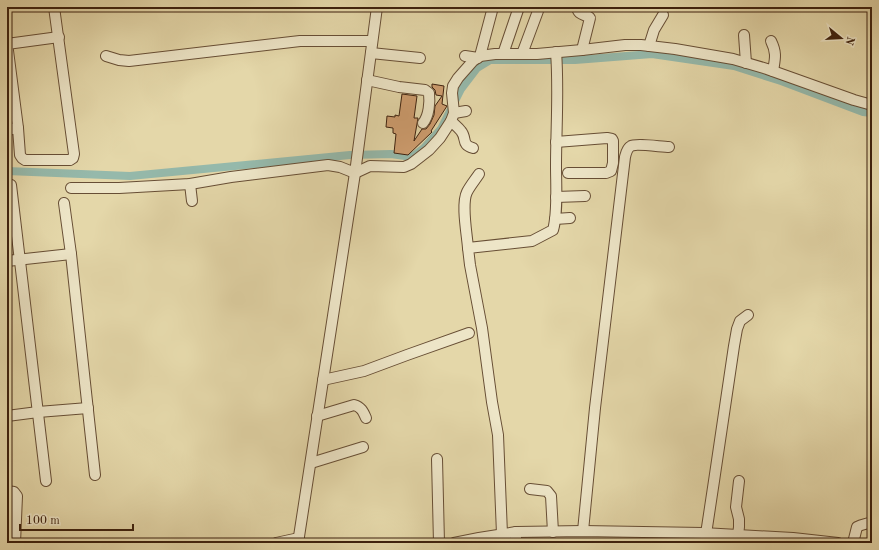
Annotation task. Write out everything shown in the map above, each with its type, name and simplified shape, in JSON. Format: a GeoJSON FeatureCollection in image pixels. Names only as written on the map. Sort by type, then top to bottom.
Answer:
{"type":"FeatureCollection","features":[{"type":"Feature","properties":{"kind":"street"},"geometry":{"type":"LineString","coordinates":[[54,7],[59,37],[74,154],[73,158],[70,160],[25,160],[20,155],[7,44],[59,37]]}},
{"type":"Feature","properties":{"kind":"street"},"geometry":{"type":"LineString","coordinates":[[276,543],[299,541],[355,169],[377,7]]}},
{"type":"Feature","properties":{"kind":"street"},"geometry":{"type":"LineString","coordinates":[[473,148],[468,147],[465,144],[463,134],[453,110],[452,93],[453,86],[463,73],[479,57],[493,7]]}},
{"type":"Feature","properties":{"kind":"street"},"geometry":{"type":"LineString","coordinates":[[503,54],[519,7]]}},
{"type":"Feature","properties":{"kind":"street"},"geometry":{"type":"LineString","coordinates":[[577,7],[579,13],[590,18],[582,50]]}},
{"type":"Feature","properties":{"kind":"street"},"geometry":{"type":"LineString","coordinates":[[522,54],[538,11]]}},
{"type":"Feature","properties":{"kind":"street"},"geometry":{"type":"LineString","coordinates":[[649,46],[654,30],[663,15]]}},
{"type":"Feature","properties":{"kind":"street"},"geometry":{"type":"LineString","coordinates":[[744,35],[746,63]]}},
{"type":"Feature","properties":{"kind":"street"},"geometry":{"type":"LineString","coordinates":[[106,56],[129,61],[300,41],[372,42]]}},
{"type":"Feature","properties":{"kind":"street"},"geometry":{"type":"LineString","coordinates":[[771,41],[776,57],[773,71]]}},
{"type":"Feature","properties":{"kind":"street"},"geometry":{"type":"LineString","coordinates":[[465,56],[479,57],[503,54],[522,54],[557,58],[582,50],[625,45],[649,46],[734,59],[872,105]]}},
{"type":"Feature","properties":{"kind":"street"},"geometry":{"type":"LineString","coordinates":[[371,53],[420,58]]}},
{"type":"Feature","properties":{"kind":"street"},"geometry":{"type":"LineString","coordinates":[[468,248],[532,240],[553,230],[556,198],[558,103],[557,58]]}},
{"type":"Feature","properties":{"kind":"street"},"geometry":{"type":"LineString","coordinates":[[367,80],[399,87],[425,90],[429,93],[430,99],[428,113],[423,124]]}},
{"type":"Feature","properties":{"kind":"street"},"geometry":{"type":"LineString","coordinates":[[453,110],[466,111]]}},
{"type":"Feature","properties":{"kind":"street"},"geometry":{"type":"LineString","coordinates":[[71,188],[119,188],[190,184],[231,177],[328,165],[355,169],[370,166],[404,167],[411,164],[429,150],[440,138],[453,110]]}},
{"type":"Feature","properties":{"kind":"street"},"geometry":{"type":"LineString","coordinates":[[7,130],[18,128]]}},
{"type":"Feature","properties":{"kind":"street"},"geometry":{"type":"LineString","coordinates":[[556,142],[607,138],[612,139],[613,141],[613,163],[610,171],[606,173],[568,173]]}},
{"type":"Feature","properties":{"kind":"street"},"geometry":{"type":"LineString","coordinates":[[583,532],[595,408],[625,157],[627,150],[631,145],[669,147]]}},
{"type":"Feature","properties":{"kind":"street"},"geometry":{"type":"LineString","coordinates":[[479,174],[467,192],[465,198],[466,224],[470,265],[482,328],[498,435],[502,534]]}},
{"type":"Feature","properties":{"kind":"street"},"geometry":{"type":"LineString","coordinates":[[190,184],[192,201]]}},
{"type":"Feature","properties":{"kind":"street"},"geometry":{"type":"LineString","coordinates":[[11,185],[46,482]]}},
{"type":"Feature","properties":{"kind":"street"},"geometry":{"type":"LineString","coordinates":[[556,198],[585,196]]}},
{"type":"Feature","properties":{"kind":"street"},"geometry":{"type":"LineString","coordinates":[[64,203],[95,475]]}},
{"type":"Feature","properties":{"kind":"street"},"geometry":{"type":"LineString","coordinates":[[555,219],[570,218]]}},
{"type":"Feature","properties":{"kind":"street"},"geometry":{"type":"LineString","coordinates":[[7,261],[71,254]]}},
{"type":"Feature","properties":{"kind":"street"},"geometry":{"type":"LineString","coordinates":[[704,537],[737,329],[740,321],[748,315]]}},
{"type":"Feature","properties":{"kind":"street"},"geometry":{"type":"LineString","coordinates":[[323,380],[364,371],[469,333]]}},
{"type":"Feature","properties":{"kind":"street"},"geometry":{"type":"LineString","coordinates":[[317,416],[354,405],[362,410],[366,418]]}},
{"type":"Feature","properties":{"kind":"street"},"geometry":{"type":"LineString","coordinates":[[7,416],[88,408]]}},
{"type":"Feature","properties":{"kind":"street"},"geometry":{"type":"LineString","coordinates":[[311,463],[363,447]]}},
{"type":"Feature","properties":{"kind":"street"},"geometry":{"type":"LineString","coordinates":[[437,459],[439,543]]}},
{"type":"Feature","properties":{"kind":"street"},"geometry":{"type":"LineString","coordinates":[[738,535],[739,520],[736,507],[739,481]]}},
{"type":"Feature","properties":{"kind":"street"},"geometry":{"type":"LineString","coordinates":[[530,489],[547,491],[551,496],[553,532]]}},
{"type":"Feature","properties":{"kind":"street"},"geometry":{"type":"LineString","coordinates":[[7,491],[14,492],[17,496],[15,543]]}},
{"type":"Feature","properties":{"kind":"street"},"geometry":{"type":"LineString","coordinates":[[853,543],[857,527],[872,522]]}},
{"type":"Feature","properties":{"kind":"street"},"geometry":{"type":"LineString","coordinates":[[516,532],[516,543]]}},
{"type":"Feature","properties":{"kind":"street"},"geometry":{"type":"LineString","coordinates":[[454,543],[516,532],[583,532],[704,537],[738,535],[755,540],[838,543]]}},
{"type":"Feature","properties":{"kind":"street"},"geometry":{"type":"LineString","coordinates":[[569,532],[569,543]]}},
{"type":"Feature","properties":{"kind":"building"},"geometry":{"type":"Polygon","coordinates":[[[432,84],[444,86],[442,104],[447,106],[431,131],[432,132],[408,155],[394,153],[396,134],[393,133],[393,128],[386,127],[387,116],[399,116],[402,94],[417,96],[414,118],[418,118],[414,141],[422,129],[426,129],[430,124],[434,115],[435,106],[442,96],[436,95],[432,84]]]}},
{"type":"Feature","properties":{"kind":"waterway"},"geometry":{"type":"LineString","coordinates":[[7,171],[130,176],[350,155],[391,154],[412,157],[424,148],[441,129],[461,89],[477,68],[490,60],[575,60],[652,54],[734,66],[781,81],[863,112],[872,113]]}}]}
